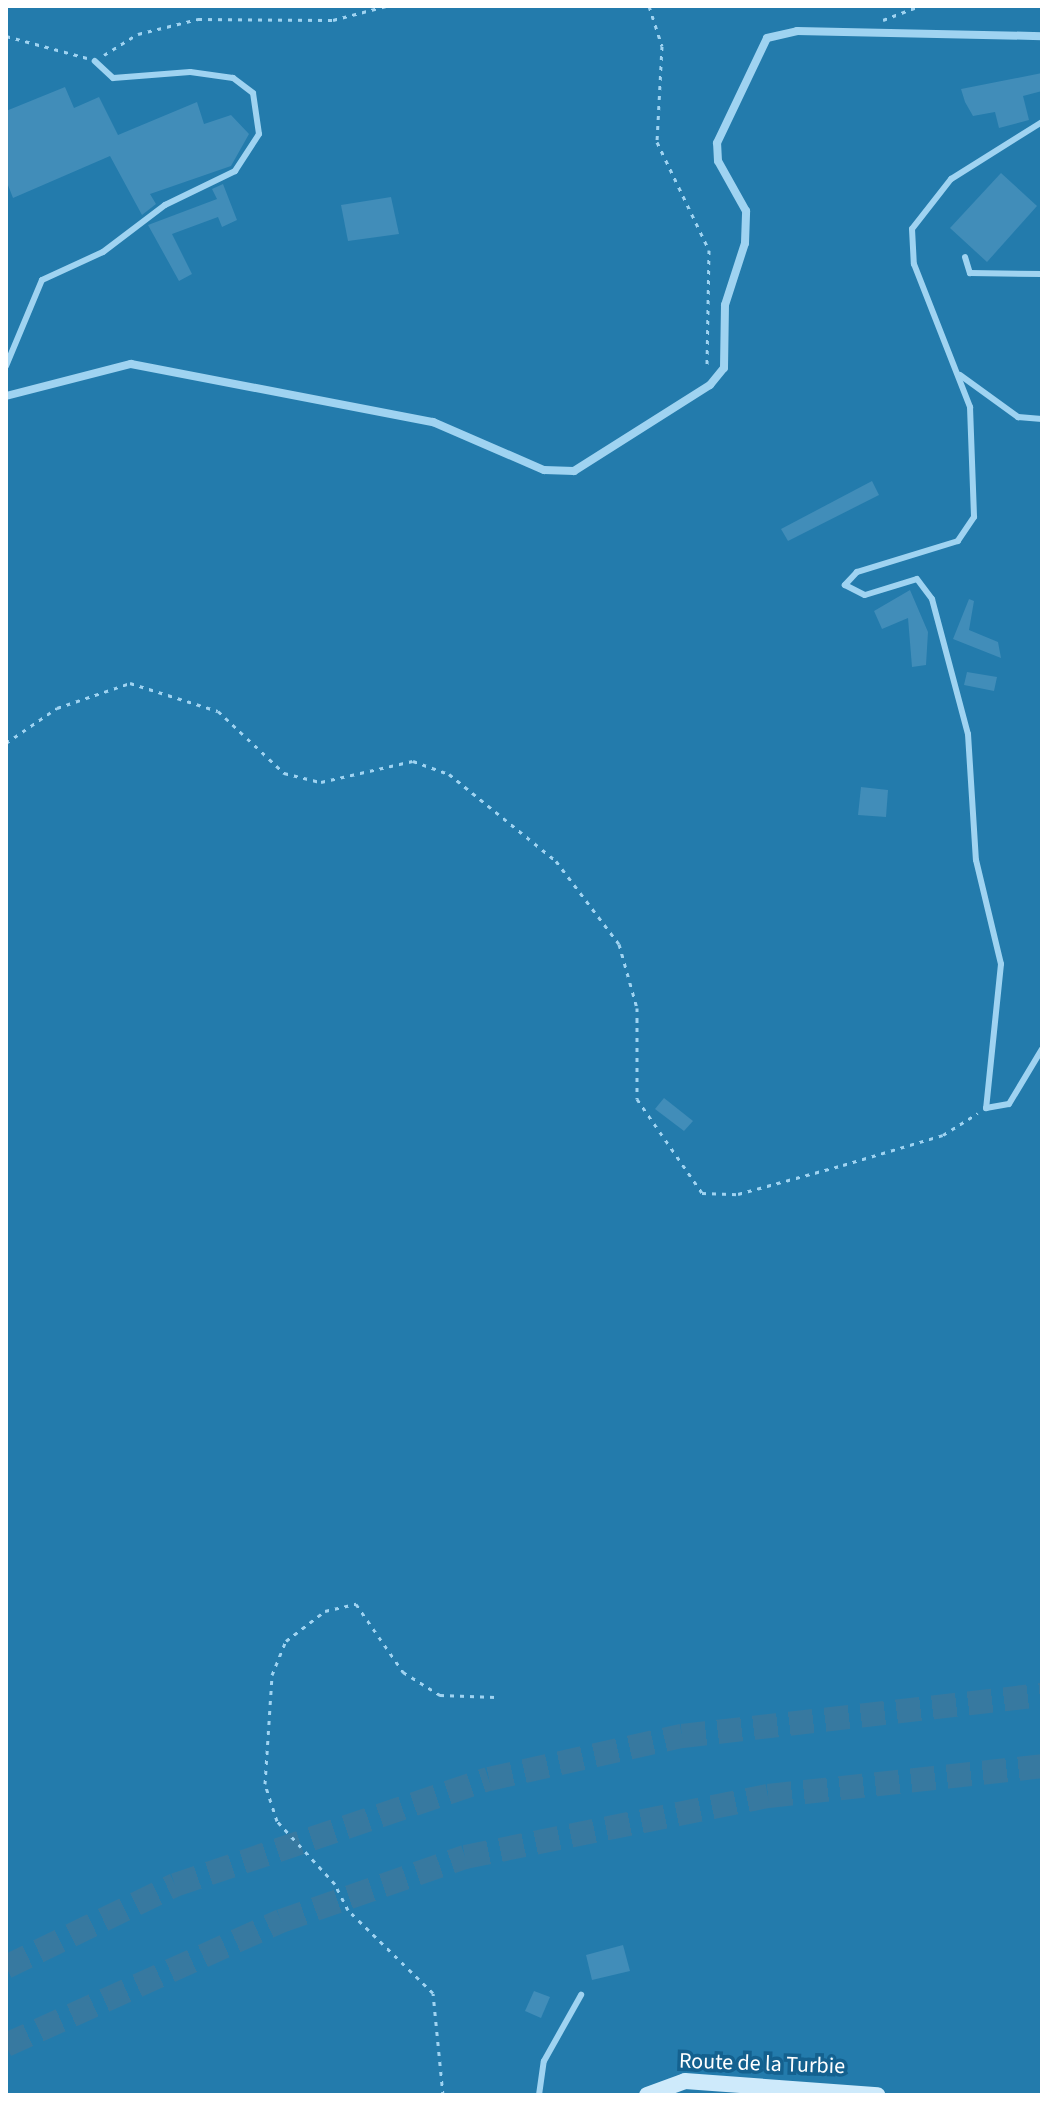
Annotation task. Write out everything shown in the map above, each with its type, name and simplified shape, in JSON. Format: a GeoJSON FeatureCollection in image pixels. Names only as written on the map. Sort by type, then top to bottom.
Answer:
{"type":"FeatureCollection","features":[{"type":"Feature","properties":{"kind":"main road","name":"Route de la Turbie"},"geometry":{"type":"LineString","coordinates":[[647,2095],[685,2081],[877,2095]]}},
{"type":"Feature","properties":{"kind":"street"},"geometry":{"type":"LineString","coordinates":[[6,396],[90,369],[147,366],[433,422],[560,472],[574,471],[710,385],[724,368],[725,305],[745,243],[746,211],[718,161],[721,127],[767,38],[797,31],[867,36],[1042,36]]}},
{"type":"Feature","properties":{"kind":"lane"},"geometry":{"type":"LineString","coordinates":[[6,366],[42,280],[103,252],[165,205],[235,171],[259,134],[253,93],[233,78],[190,72],[113,78],[95,61]]}},
{"type":"Feature","properties":{"kind":"lane"},"geometry":{"type":"LineString","coordinates":[[1042,122],[951,179],[912,229],[914,264],[970,407],[974,517],[958,541],[857,572],[845,585],[865,595],[917,579],[932,599],[968,734],[976,860],[1001,964],[986,1108],[1009,1104],[1042,1049]]}},
{"type":"Feature","properties":{"kind":"lane"},"geometry":{"type":"LineString","coordinates":[[965,257],[970,273],[1042,274]]}},
{"type":"Feature","properties":{"kind":"lane"},"geometry":{"type":"LineString","coordinates":[[960,375],[1018,417],[1042,419]]}},
{"type":"Feature","properties":{"kind":"lane"},"geometry":{"type":"LineString","coordinates":[[539,2095],[544,2061],[581,1995]]}},
{"type":"Feature","properties":{"kind":"path"},"geometry":{"type":"LineString","coordinates":[[6,36],[95,61],[138,34],[198,19],[333,20],[386,6]]}},
{"type":"Feature","properties":{"kind":"path"},"geometry":{"type":"LineString","coordinates":[[649,6],[662,46],[657,142],[709,250],[710,385]]}},
{"type":"Feature","properties":{"kind":"path"},"geometry":{"type":"LineString","coordinates":[[867,36],[872,27],[919,6]]}},
{"type":"Feature","properties":{"kind":"path"},"geometry":{"type":"LineString","coordinates":[[6,743],[57,708],[130,683],[218,711],[284,773],[321,782],[413,761],[449,774],[556,861],[619,944],[637,1008],[637,1099],[702,1193],[738,1194],[895,1150],[943,1135],[986,1108]]}},
{"type":"Feature","properties":{"kind":"path"},"geometry":{"type":"LineString","coordinates":[[443,2095],[433,1993],[348,1910],[335,1884],[277,1821],[265,1784],[272,1675],[286,1641],[325,1611],[356,1604],[403,1672],[440,1695],[496,1697]]}},
{"type":"Feature","properties":{"kind":"shaded area"},"geometry":{"type":"Polygon","coordinates":[[[6,6],[1042,6],[1042,2095],[6,2095],[6,6]]]}},
{"type":"Feature","properties":{"kind":"building"},"geometry":{"type":"Polygon","coordinates":[[[1042,73],[1042,91],[1023,96],[1029,120],[999,128],[995,112],[973,116],[961,89],[1042,73]]]}},
{"type":"Feature","properties":{"kind":"building"},"geometry":{"type":"Polygon","coordinates":[[[65,87],[74,108],[99,97],[118,135],[197,102],[204,124],[231,115],[249,134],[231,166],[150,194],[156,204],[142,215],[110,156],[13,198],[6,180],[6,111],[65,87]]]}},
{"type":"Feature","properties":{"kind":"building"},"geometry":{"type":"Polygon","coordinates":[[[1001,173],[1037,206],[987,262],[950,228],[1001,173]]]}},
{"type":"Feature","properties":{"kind":"building"},"geometry":{"type":"Polygon","coordinates":[[[223,184],[237,220],[222,227],[218,217],[172,234],[192,274],[179,281],[148,225],[217,199],[212,189],[223,184]]]}},
{"type":"Feature","properties":{"kind":"building"},"geometry":{"type":"Polygon","coordinates":[[[391,197],[399,234],[348,241],[341,205],[391,197]]]}},
{"type":"Feature","properties":{"kind":"building"},"geometry":{"type":"Polygon","coordinates":[[[872,481],[879,495],[788,541],[781,529],[872,481]]]}},
{"type":"Feature","properties":{"kind":"building"},"geometry":{"type":"Polygon","coordinates":[[[910,590],[928,632],[926,665],[912,667],[908,618],[882,629],[874,611],[910,590]]]}},
{"type":"Feature","properties":{"kind":"building"},"geometry":{"type":"Polygon","coordinates":[[[969,599],[974,601],[969,630],[998,642],[1001,658],[953,639],[969,599]]]}},
{"type":"Feature","properties":{"kind":"building"},"geometry":{"type":"Polygon","coordinates":[[[967,672],[997,677],[994,691],[964,685],[967,672]]]}},
{"type":"Feature","properties":{"kind":"building"},"geometry":{"type":"Polygon","coordinates":[[[861,787],[888,790],[886,817],[858,815],[861,787]]]}},
{"type":"Feature","properties":{"kind":"building"},"geometry":{"type":"Polygon","coordinates":[[[664,1098],[693,1121],[684,1131],[655,1109],[664,1098]]]}},
{"type":"Feature","properties":{"kind":"building"},"geometry":{"type":"Polygon","coordinates":[[[623,1945],[630,1971],[592,1980],[586,1955],[623,1945]]]}},
{"type":"Feature","properties":{"kind":"building"},"geometry":{"type":"Polygon","coordinates":[[[534,1991],[550,1997],[541,2018],[525,2011],[534,1991]]]}},
{"type":"Feature","properties":{"kind":"tunnel"},"geometry":{"type":"LineString","coordinates":[[6,1967],[175,1885],[489,1779],[682,1736],[1042,1695]]}},
{"type":"Feature","properties":{"kind":"tunnel"},"geometry":{"type":"LineString","coordinates":[[6,2045],[281,1921],[465,1857],[768,1796],[1042,1766]]}}]}
